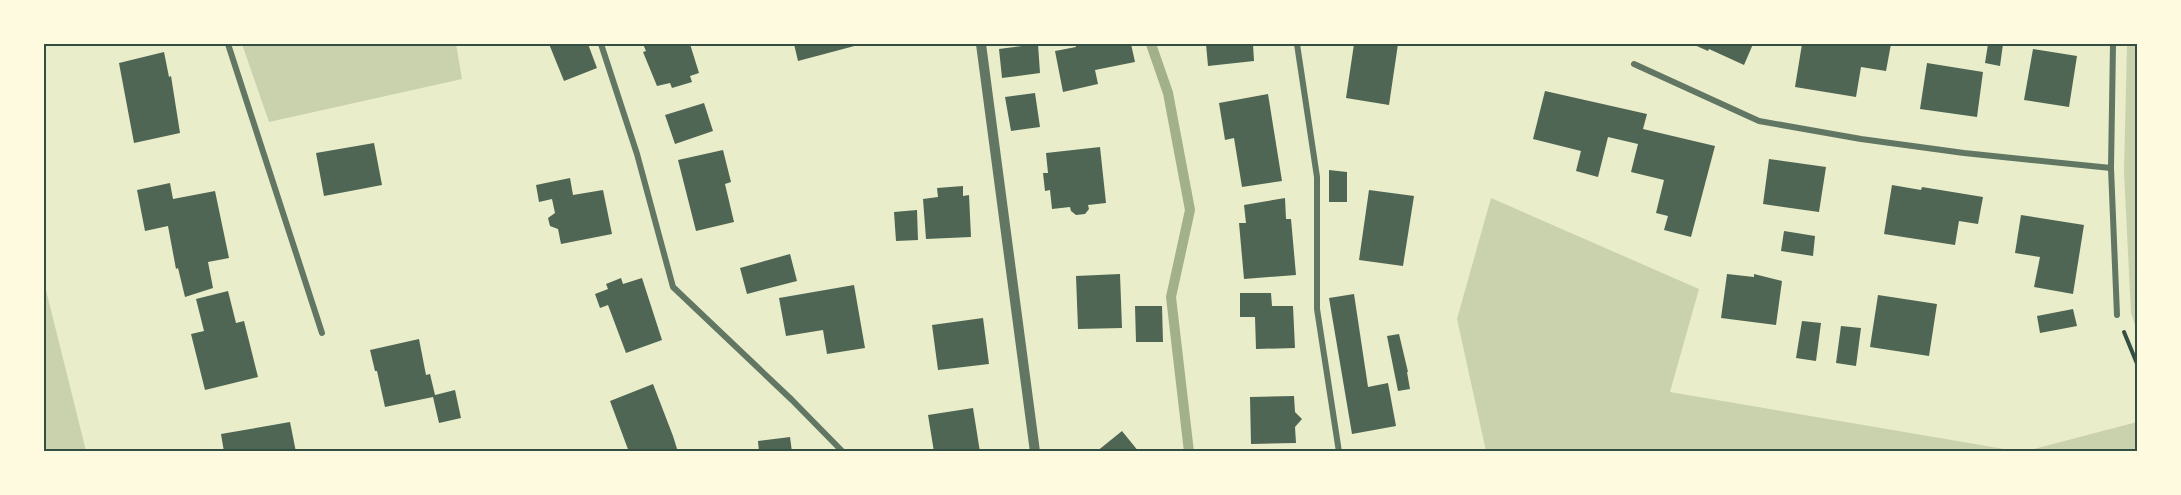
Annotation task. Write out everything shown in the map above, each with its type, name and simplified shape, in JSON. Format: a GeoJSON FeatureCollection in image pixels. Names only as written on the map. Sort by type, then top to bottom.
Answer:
{"type":"FeatureCollection","features":[{"type":"Feature","properties":{"kind":"street"},"geometry":{"type":"LineString","coordinates":[[228,44],[322,333]]}},
{"type":"Feature","properties":{"kind":"street"},"geometry":{"type":"LineString","coordinates":[[601,44],[637,154],[673,287],[792,399],[843,452]]}},
{"type":"Feature","properties":{"kind":"street"},"geometry":{"type":"LineString","coordinates":[[981,44],[1035,452]]}},
{"type":"Feature","properties":{"kind":"street"},"geometry":{"type":"LineString","coordinates":[[1297,44],[1317,177],[1317,309],[1339,452]]}},
{"type":"Feature","properties":{"kind":"street"},"geometry":{"type":"LineString","coordinates":[[2113,44],[2111,168],[2117,315]]}},
{"type":"Feature","properties":{"kind":"street"},"geometry":{"type":"LineString","coordinates":[[1634,64],[1760,121],[1952,152],[2111,168]]}},
{"type":"Feature","properties":{"kind":"path"},"geometry":{"type":"LineString","coordinates":[[2117,315],[2138,366]]}},
{"type":"Feature","properties":{"kind":"green space"},"geometry":{"type":"Polygon","coordinates":[[[242,44],[456,44],[462,79],[269,122],[242,44]]]}},
{"type":"Feature","properties":{"kind":"green space"},"geometry":{"type":"Polygon","coordinates":[[[2127,44],[2138,44],[2137,331],[2131,313],[2124,172],[2127,44]]]}},
{"type":"Feature","properties":{"kind":"green space"},"geometry":{"type":"Polygon","coordinates":[[[1491,198],[1699,289],[1670,392],[2016,451],[1486,451],[1457,319],[1491,198]]]}},
{"type":"Feature","properties":{"kind":"green space"},"geometry":{"type":"Polygon","coordinates":[[[44,282],[86,451],[44,451],[44,282]]]}},
{"type":"Feature","properties":{"kind":"green space"},"geometry":{"type":"Polygon","coordinates":[[[2137,422],[2137,451],[2026,451],[2137,422]]]}},
{"type":"Feature","properties":{"kind":"building"},"geometry":{"type":"Polygon","coordinates":[[[549,44],[588,44],[597,68],[564,81],[549,44]]]}},
{"type":"Feature","properties":{"kind":"building"},"geometry":{"type":"Polygon","coordinates":[[[643,44],[690,44],[699,73],[690,76],[692,82],[672,88],[670,83],[657,86],[643,52],[646,51],[643,44]]]}},
{"type":"Feature","properties":{"kind":"building"},"geometry":{"type":"Polygon","coordinates":[[[794,44],[862,44],[798,61],[794,44]]]}},
{"type":"Feature","properties":{"kind":"building"},"geometry":{"type":"Polygon","coordinates":[[[1038,44],[1040,73],[1002,78],[999,49],[1038,44]]]}},
{"type":"Feature","properties":{"kind":"building"},"geometry":{"type":"Polygon","coordinates":[[[1075,44],[1131,44],[1135,62],[1095,70],[1098,84],[1063,92],[1055,51],[1076,47],[1075,44]]]}},
{"type":"Feature","properties":{"kind":"building"},"geometry":{"type":"Polygon","coordinates":[[[1206,44],[1253,44],[1254,61],[1208,66],[1206,44]]]}},
{"type":"Feature","properties":{"kind":"building"},"geometry":{"type":"Polygon","coordinates":[[[1354,44],[1398,44],[1389,105],[1346,98],[1354,44]]]}},
{"type":"Feature","properties":{"kind":"building"},"geometry":{"type":"Polygon","coordinates":[[[1692,44],[1753,44],[1744,65],[1692,44]]]}},
{"type":"Feature","properties":{"kind":"building"},"geometry":{"type":"Polygon","coordinates":[[[1802,44],[1891,44],[1886,71],[1861,67],[1856,97],[1795,87],[1802,44]]]}},
{"type":"Feature","properties":{"kind":"building"},"geometry":{"type":"Polygon","coordinates":[[[1988,44],[2003,44],[2000,66],[1985,63],[1988,44]]]}},
{"type":"Feature","properties":{"kind":"building"},"geometry":{"type":"Polygon","coordinates":[[[2033,49],[2077,56],[2069,107],[2024,100],[2033,49]]]}},
{"type":"Feature","properties":{"kind":"building"},"geometry":{"type":"Polygon","coordinates":[[[164,52],[169,77],[171,76],[180,133],[134,143],[119,63],[164,52]]]}},
{"type":"Feature","properties":{"kind":"building"},"geometry":{"type":"Polygon","coordinates":[[[1927,63],[1983,72],[1977,117],[1920,109],[1927,63]]]}},
{"type":"Feature","properties":{"kind":"building"},"geometry":{"type":"Polygon","coordinates":[[[1545,91],[1647,114],[1643,129],[1715,146],[1691,237],[1664,230],[1668,216],[1656,213],[1664,180],[1631,172],[1638,144],[1608,137],[1598,177],[1576,171],[1581,151],[1533,139],[1545,91]]]}},
{"type":"Feature","properties":{"kind":"building"},"geometry":{"type":"Polygon","coordinates":[[[1035,93],[1040,127],[1011,131],[1005,97],[1035,93]]]}},
{"type":"Feature","properties":{"kind":"building"},"geometry":{"type":"Polygon","coordinates":[[[1268,94],[1282,181],[1242,187],[1234,138],[1225,140],[1219,103],[1268,94]]]}},
{"type":"Feature","properties":{"kind":"building"},"geometry":{"type":"Polygon","coordinates":[[[704,103],[713,131],[675,144],[665,115],[704,103]]]}},
{"type":"Feature","properties":{"kind":"building"},"geometry":{"type":"Polygon","coordinates":[[[374,143],[382,185],[324,196],[316,153],[374,143]]]}},
{"type":"Feature","properties":{"kind":"building"},"geometry":{"type":"Polygon","coordinates":[[[1100,147],[1106,203],[1088,205],[1089,209],[1085,214],[1076,215],[1070,207],[1052,209],[1050,190],[1045,191],[1043,173],[1048,173],[1046,153],[1100,147]]]}},
{"type":"Feature","properties":{"kind":"building"},"geometry":{"type":"Polygon","coordinates":[[[723,150],[731,182],[725,184],[734,222],[696,231],[678,160],[723,150]]]}},
{"type":"Feature","properties":{"kind":"building"},"geometry":{"type":"Polygon","coordinates":[[[1769,159],[1826,167],[1819,212],[1763,204],[1769,159]]]}},
{"type":"Feature","properties":{"kind":"building"},"geometry":{"type":"Polygon","coordinates":[[[1329,170],[1347,172],[1347,202],[1329,202],[1329,170]]]}},
{"type":"Feature","properties":{"kind":"building"},"geometry":{"type":"Polygon","coordinates":[[[570,178],[573,195],[603,190],[612,234],[561,244],[558,229],[550,226],[548,218],[555,213],[552,199],[539,202],[536,185],[570,178]]]}},
{"type":"Feature","properties":{"kind":"building"},"geometry":{"type":"Polygon","coordinates":[[[170,183],[173,199],[215,191],[229,258],[208,262],[213,288],[185,297],[178,268],[176,269],[168,226],[145,231],[137,190],[170,183]]]}},
{"type":"Feature","properties":{"kind":"building"},"geometry":{"type":"Polygon","coordinates":[[[1892,185],[1921,190],[1922,187],[1983,197],[1978,224],[1959,221],[1955,245],[1884,234],[1892,185]]]}},
{"type":"Feature","properties":{"kind":"building"},"geometry":{"type":"Polygon","coordinates":[[[963,186],[963,196],[969,195],[971,237],[926,239],[923,199],[938,197],[937,188],[963,186]]]}},
{"type":"Feature","properties":{"kind":"building"},"geometry":{"type":"Polygon","coordinates":[[[1369,190],[1414,196],[1403,266],[1359,260],[1369,190]]]}},
{"type":"Feature","properties":{"kind":"building"},"geometry":{"type":"Polygon","coordinates":[[[1285,198],[1286,219],[1291,219],[1296,275],[1244,279],[1239,223],[1246,223],[1244,205],[1285,198]]]}},
{"type":"Feature","properties":{"kind":"building"},"geometry":{"type":"Polygon","coordinates":[[[917,210],[918,240],[896,241],[894,212],[917,210]]]}},
{"type":"Feature","properties":{"kind":"building"},"geometry":{"type":"Polygon","coordinates":[[[2021,215],[2084,225],[2073,294],[2034,287],[2040,257],[2015,253],[2021,215]]]}},
{"type":"Feature","properties":{"kind":"building"},"geometry":{"type":"Polygon","coordinates":[[[1784,231],[1815,236],[1813,256],[1781,251],[1784,231]]]}},
{"type":"Feature","properties":{"kind":"building"},"geometry":{"type":"Polygon","coordinates":[[[790,254],[797,281],[747,294],[740,268],[790,254]]]}},
{"type":"Feature","properties":{"kind":"building"},"geometry":{"type":"Polygon","coordinates":[[[1120,274],[1122,328],[1078,329],[1076,276],[1120,274]]]}},
{"type":"Feature","properties":{"kind":"building"},"geometry":{"type":"Polygon","coordinates":[[[1727,274],[1754,277],[1754,274],[1782,281],[1776,325],[1721,318],[1727,274]]]}},
{"type":"Feature","properties":{"kind":"building"},"geometry":{"type":"Polygon","coordinates":[[[621,278],[623,284],[642,278],[662,340],[626,353],[608,305],[600,308],[595,294],[608,289],[606,284],[621,278]]]}},
{"type":"Feature","properties":{"kind":"building"},"geometry":{"type":"Polygon","coordinates":[[[854,285],[865,348],[827,354],[823,330],[786,336],[779,298],[854,285]]]}},
{"type":"Feature","properties":{"kind":"building"},"geometry":{"type":"Polygon","coordinates":[[[228,291],[236,323],[244,321],[258,377],[205,390],[191,334],[204,331],[196,299],[228,291]]]}},
{"type":"Feature","properties":{"kind":"building"},"geometry":{"type":"Polygon","coordinates":[[[1240,293],[1271,293],[1272,306],[1293,306],[1295,348],[1256,349],[1255,317],[1240,317],[1240,293]]]}},
{"type":"Feature","properties":{"kind":"building"},"geometry":{"type":"Polygon","coordinates":[[[1354,294],[1368,387],[1388,383],[1396,426],[1352,434],[1329,298],[1354,294]]]}},
{"type":"Feature","properties":{"kind":"building"},"geometry":{"type":"Polygon","coordinates":[[[1878,295],[1937,304],[1929,356],[1870,347],[1878,295]]]}},
{"type":"Feature","properties":{"kind":"building"},"geometry":{"type":"Polygon","coordinates":[[[1135,306],[1162,306],[1163,342],[1136,342],[1135,306]]]}},
{"type":"Feature","properties":{"kind":"building"},"geometry":{"type":"Polygon","coordinates":[[[2073,309],[2077,326],[2040,333],[2037,316],[2073,309]]]}},
{"type":"Feature","properties":{"kind":"building"},"geometry":{"type":"Polygon","coordinates":[[[983,318],[989,364],[938,370],[932,325],[983,318]]]}},
{"type":"Feature","properties":{"kind":"building"},"geometry":{"type":"Polygon","coordinates":[[[1802,321],[1821,323],[1816,361],[1796,358],[1802,321]]]}},
{"type":"Feature","properties":{"kind":"building"},"geometry":{"type":"Polygon","coordinates":[[[1841,326],[1861,328],[1856,366],[1836,363],[1841,326]]]}},
{"type":"Feature","properties":{"kind":"building"},"geometry":{"type":"Polygon","coordinates":[[[1399,334],[1410,389],[1398,391],[1387,336],[1399,334]]]}},
{"type":"Feature","properties":{"kind":"building"},"geometry":{"type":"Polygon","coordinates":[[[419,339],[426,375],[430,374],[435,395],[455,390],[461,418],[439,423],[433,397],[385,407],[370,350],[419,339]]]}},
{"type":"Feature","properties":{"kind":"building"},"geometry":{"type":"Polygon","coordinates":[[[653,384],[678,452],[629,452],[610,401],[653,384]]]}},
{"type":"Feature","properties":{"kind":"building"},"geometry":{"type":"Polygon","coordinates":[[[1294,396],[1295,412],[1302,419],[1295,427],[1296,443],[1251,444],[1250,397],[1294,396]]]}},
{"type":"Feature","properties":{"kind":"building"},"geometry":{"type":"Polygon","coordinates":[[[973,408],[980,452],[934,452],[928,415],[973,408]]]}},
{"type":"Feature","properties":{"kind":"building"},"geometry":{"type":"Polygon","coordinates":[[[290,422],[296,452],[224,452],[221,434],[290,422]]]}},
{"type":"Feature","properties":{"kind":"building"},"geometry":{"type":"Polygon","coordinates":[[[1122,431],[1139,452],[1096,452],[1122,431]]]}},
{"type":"Feature","properties":{"kind":"building"},"geometry":{"type":"Polygon","coordinates":[[[790,437],[792,452],[759,452],[758,441],[790,437]]]}},
{"type":"Feature","properties":{"kind":"waterway"},"geometry":{"type":"LineString","coordinates":[[1151,44],[1168,93],[1190,210],[1171,297],[1189,452]]}}]}
